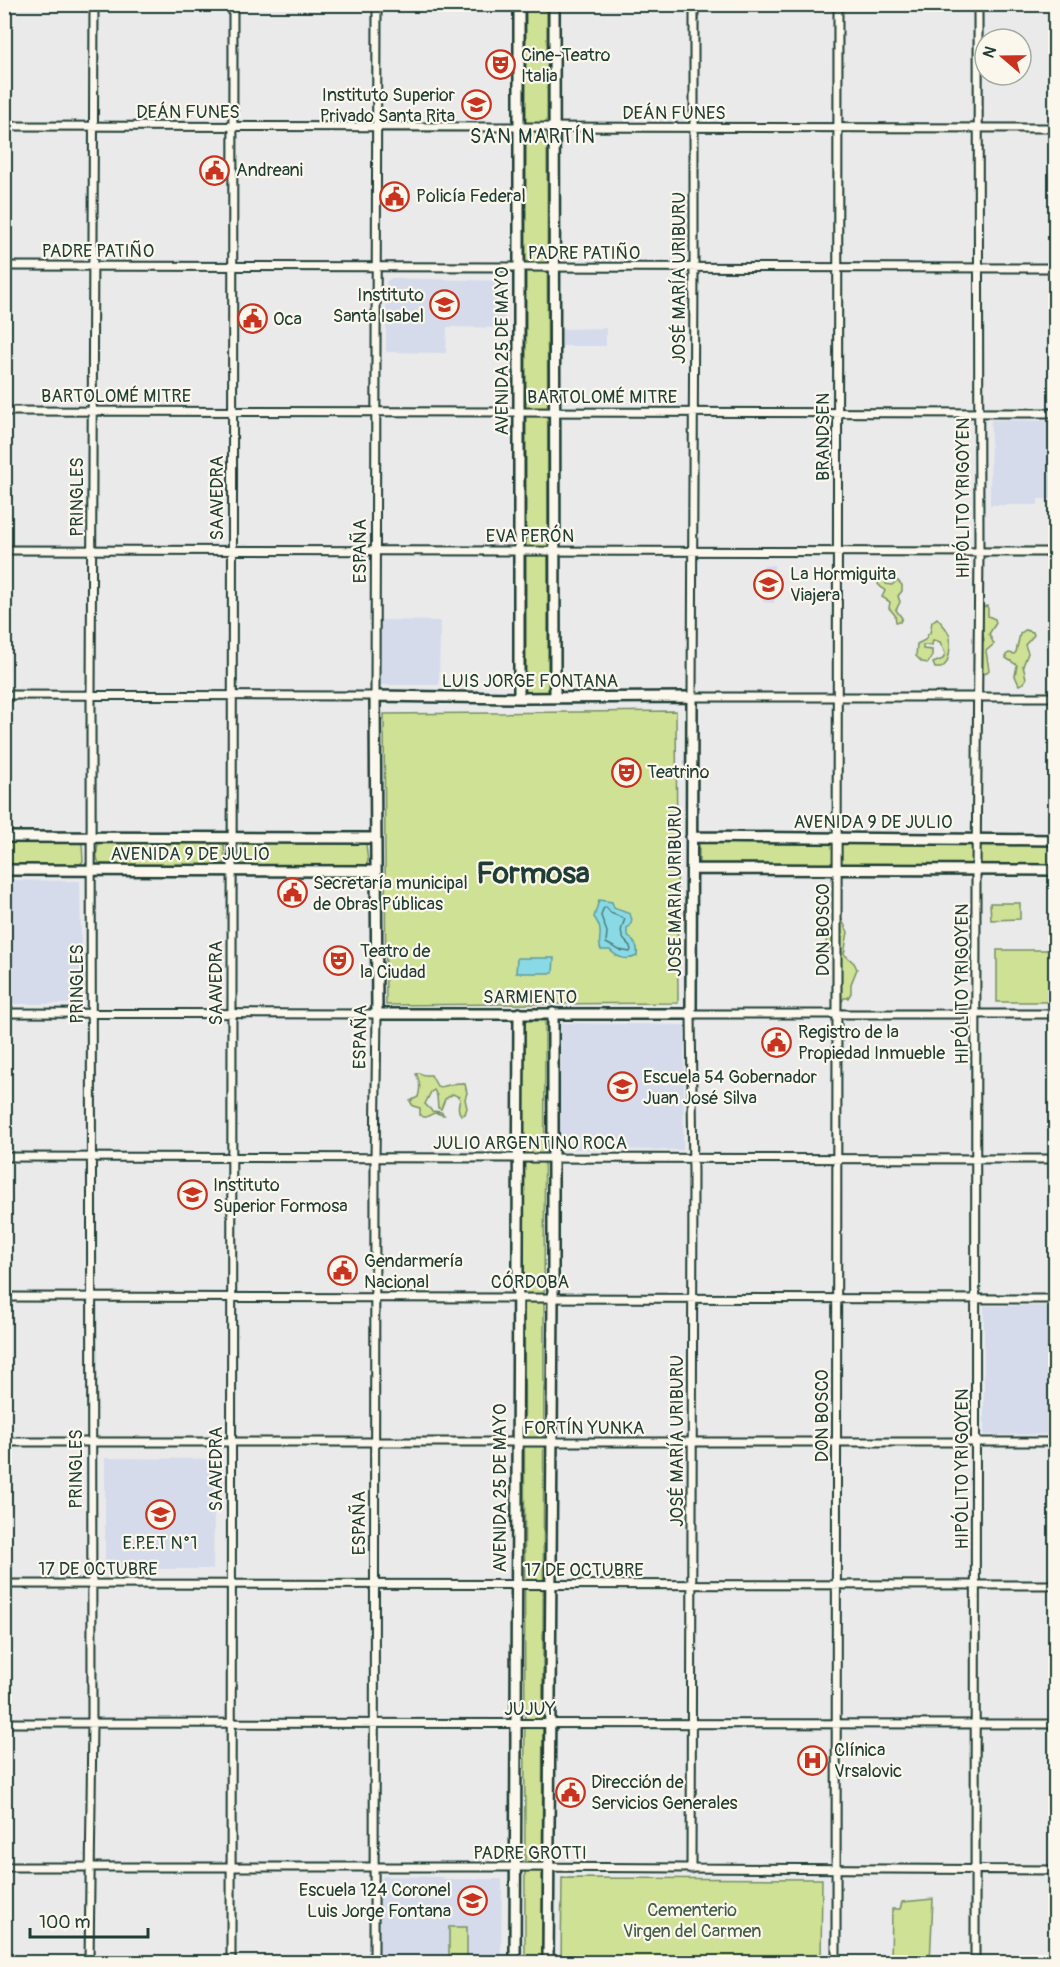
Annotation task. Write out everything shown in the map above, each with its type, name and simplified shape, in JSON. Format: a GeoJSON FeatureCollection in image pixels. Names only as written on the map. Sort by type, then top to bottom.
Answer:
{"type":"FeatureCollection","features":[{"type":"Feature","properties":{"kind":"main road","name":"AVENIDA 25 DE MAYO"},"geometry":{"type":"LineString","coordinates":[[519,4],[519,698]]}},
{"type":"Feature","properties":{"kind":"main road"},"geometry":{"type":"LineString","coordinates":[[554,4],[555,698]]}},
{"type":"Feature","properties":{"kind":"main road","name":"LUIS JORGE FONTANA"},"geometry":{"type":"LineString","coordinates":[[375,696],[519,698],[692,696]]}},
{"type":"Feature","properties":{"kind":"main road","name":"ESPAÑA"},"geometry":{"type":"LineString","coordinates":[[375,696],[377,1014]]}},
{"type":"Feature","properties":{"kind":"main road","name":"JOSE MARIA URIBURU"},"geometry":{"type":"LineString","coordinates":[[691,1014],[692,696]]}},
{"type":"Feature","properties":{"kind":"main road","name":"AVENIDA 9 DE JULIO"},"geometry":{"type":"LineString","coordinates":[[4,837],[376,838]]}},
{"type":"Feature","properties":{"kind":"main road","name":"AVENIDA 9 DE JULIO"},"geometry":{"type":"LineString","coordinates":[[691,837],[1056,840]]}},
{"type":"Feature","properties":{"kind":"main road"},"geometry":{"type":"LineString","coordinates":[[692,869],[1056,870]]}},
{"type":"Feature","properties":{"kind":"main road","name":"AVENIDA 9 DE JULIO"},"geometry":{"type":"LineString","coordinates":[[4,870],[376,871]]}},
{"type":"Feature","properties":{"kind":"main road","name":"AVENIDA 25 DE MAYO"},"geometry":{"type":"LineString","coordinates":[[515,1962],[519,1013]]}},
{"type":"Feature","properties":{"kind":"main road"},"geometry":{"type":"LineString","coordinates":[[548,1962],[553,1013]]}},
{"type":"Feature","properties":{"kind":"main road","name":"SARMIENTO"},"geometry":{"type":"LineString","coordinates":[[377,1014],[691,1014]]}},
{"type":"Feature","properties":{"kind":"street","name":"PRINGLES"},"geometry":{"type":"LineString","coordinates":[[89,1962],[92,1723],[91,696],[94,4]]}},
{"type":"Feature","properties":{"kind":"street","name":"SAAVEDRA"},"geometry":{"type":"LineString","coordinates":[[231,1962],[229,1725],[233,4]]}},
{"type":"Feature","properties":{"kind":"street","name":"ESPAÑA"},"geometry":{"type":"LineString","coordinates":[[375,696],[377,4]]}},
{"type":"Feature","properties":{"kind":"street","name":"JOSÉ MARÍA URIBURU"},"geometry":{"type":"LineString","coordinates":[[692,696],[694,4]]}},
{"type":"Feature","properties":{"kind":"street","name":"BRANDSEN"},"geometry":{"type":"LineString","coordinates":[[838,4],[838,869]]}},
{"type":"Feature","properties":{"kind":"street","name":"HIPÓLITO YRIGOYEN"},"geometry":{"type":"LineString","coordinates":[[975,1962],[978,1159],[976,870],[979,552],[978,4]]}},
{"type":"Feature","properties":{"kind":"street","name":"DEÁN FUNES"},"geometry":{"type":"LineString","coordinates":[[4,126],[1056,129]]}},
{"type":"Feature","properties":{"kind":"street","name":"PADRE PATIÑO"},"geometry":{"type":"LineString","coordinates":[[4,266],[1056,268]]}},
{"type":"Feature","properties":{"kind":"street","name":"BARTOLOMÉ MITRE"},"geometry":{"type":"LineString","coordinates":[[4,411],[1056,413]]}},
{"type":"Feature","properties":{"kind":"street","name":"EVA PERÓN"},"geometry":{"type":"LineString","coordinates":[[4,550],[1056,552]]}},
{"type":"Feature","properties":{"kind":"street","name":"LUIS JORGE FONTANA"},"geometry":{"type":"LineString","coordinates":[[4,695],[375,696]]}},
{"type":"Feature","properties":{"kind":"street","name":"LUIS JORGE FONTANA"},"geometry":{"type":"LineString","coordinates":[[692,696],[1056,697]]}},
{"type":"Feature","properties":{"kind":"street","name":"DON BOSCO"},"geometry":{"type":"LineString","coordinates":[[836,1962],[838,869]]}},
{"type":"Feature","properties":{"kind":"street","name":"SARMIENTO"},"geometry":{"type":"LineString","coordinates":[[4,1013],[377,1014]]}},
{"type":"Feature","properties":{"kind":"street","name":"ESPAÑA"},"geometry":{"type":"LineString","coordinates":[[374,1962],[377,1014]]}},
{"type":"Feature","properties":{"kind":"street","name":"JOSÉ MARÍA URIBURU"},"geometry":{"type":"LineString","coordinates":[[691,1014],[691,1869]]}},
{"type":"Feature","properties":{"kind":"street","name":"SARMIENTO"},"geometry":{"type":"LineString","coordinates":[[691,1014],[1056,1014]]}},
{"type":"Feature","properties":{"kind":"street","name":"JULIO ARGENTINO ROCA"},"geometry":{"type":"LineString","coordinates":[[4,1157],[1056,1159]]}},
{"type":"Feature","properties":{"kind":"street","name":"CÓRDOBA"},"geometry":{"type":"LineString","coordinates":[[4,1297],[1056,1299]]}},
{"type":"Feature","properties":{"kind":"street","name":"FORTÍN YUNKA"},"geometry":{"type":"LineString","coordinates":[[4,1442],[837,1444],[1056,1442]]}},
{"type":"Feature","properties":{"kind":"street","name":"17 DE OCTUBRE"},"geometry":{"type":"LineString","coordinates":[[4,1584],[1056,1585]]}},
{"type":"Feature","properties":{"kind":"street","name":"JUJUY"},"geometry":{"type":"LineString","coordinates":[[4,1723],[1056,1724]]}},
{"type":"Feature","properties":{"kind":"street","name":"PADRE GROTTI"},"geometry":{"type":"LineString","coordinates":[[4,1867],[1056,1870]]}},
{"type":"Feature","properties":{"kind":"shaded area","name":"Instituto Santa Isabel"},"geometry":{"type":"Polygon","coordinates":[[[391,278],[502,281],[504,283],[505,328],[447,327],[446,353],[386,352],[386,282],[391,278]]]}},
{"type":"Feature","properties":{"kind":"shaded area"},"geometry":{"type":"Polygon","coordinates":[[[606,328],[606,346],[562,346],[562,329],[606,328]]]}},
{"type":"Feature","properties":{"kind":"shaded area"},"geometry":{"type":"Polygon","coordinates":[[[991,420],[1055,421],[1055,499],[1038,499],[1038,505],[990,505],[991,420]]]}},
{"type":"Feature","properties":{"kind":"shaded area","name":"La Hormiguita Viajera"},"geometry":{"type":"Polygon","coordinates":[[[774,565],[774,603],[763,602],[763,566],[774,565]]]}},
{"type":"Feature","properties":{"kind":"shaded area"},"geometry":{"type":"Polygon","coordinates":[[[380,620],[440,621],[439,685],[379,685],[380,620]]]}},
{"type":"Feature","properties":{"kind":"shaded area"},"geometry":{"type":"Polygon","coordinates":[[[5,880],[80,881],[82,1004],[5,1004],[5,880]]]}},
{"type":"Feature","properties":{"kind":"shaded area","name":"Escuela 54 Gobernador Juan José Silva"},"geometry":{"type":"Polygon","coordinates":[[[561,1023],[685,1025],[683,1150],[559,1149],[561,1023]]]}},
{"type":"Feature","properties":{"kind":"shaded area"},"geometry":{"type":"Polygon","coordinates":[[[984,1306],[1055,1306],[1055,1434],[984,1435],[984,1306]]]}},
{"type":"Feature","properties":{"kind":"shaded area","name":"E.P.E.T N°1"},"geometry":{"type":"Polygon","coordinates":[[[105,1458],[215,1459],[213,1569],[105,1569],[105,1458]]]}},
{"type":"Feature","properties":{"kind":"shaded area"},"geometry":{"type":"Polygon","coordinates":[[[383,1876],[502,1879],[501,1962],[379,1962],[379,1883],[383,1876]]]}},
{"type":"Feature","properties":{"kind":"green space"},"geometry":{"type":"Polygon","coordinates":[[[526,5],[547,5],[548,692],[526,692],[526,5]]]}},
{"type":"Feature","properties":{"kind":"green space"},"geometry":{"type":"Polygon","coordinates":[[[882,577],[885,577],[886,584],[892,585],[897,580],[902,585],[902,591],[898,596],[900,602],[896,610],[902,618],[900,622],[896,622],[895,615],[889,608],[890,602],[882,597],[885,591],[878,584],[882,577]]]}},
{"type":"Feature","properties":{"kind":"green space"},"geometry":{"type":"Polygon","coordinates":[[[987,606],[988,616],[995,619],[996,623],[989,634],[994,644],[986,651],[989,670],[985,674],[981,671],[982,656],[977,649],[984,640],[983,635],[978,632],[980,610],[987,606]]]}},
{"type":"Feature","properties":{"kind":"green space"},"geometry":{"type":"Polygon","coordinates":[[[937,618],[948,631],[950,639],[948,659],[941,668],[935,668],[933,663],[943,659],[945,653],[940,642],[933,640],[932,645],[923,645],[923,649],[932,650],[928,663],[922,662],[916,656],[917,644],[925,640],[930,633],[932,622],[937,618]]]}},
{"type":"Feature","properties":{"kind":"green space"},"geometry":{"type":"Polygon","coordinates":[[[1025,630],[1033,632],[1034,635],[1025,645],[1028,653],[1023,666],[1026,678],[1024,683],[1019,685],[1015,676],[1017,665],[1006,658],[1006,655],[1016,652],[1020,634],[1025,630]]]}},
{"type":"Feature","properties":{"kind":"green space"},"geometry":{"type":"Polygon","coordinates":[[[676,711],[678,1003],[386,1005],[384,714],[676,711]]]}},
{"type":"Feature","properties":{"kind":"green space"},"geometry":{"type":"Polygon","coordinates":[[[5,840],[77,840],[82,843],[83,861],[78,867],[5,867],[5,840]]]}},
{"type":"Feature","properties":{"kind":"green space"},"geometry":{"type":"Polygon","coordinates":[[[99,841],[219,841],[224,843],[225,862],[221,867],[103,868],[97,856],[99,841]]]}},
{"type":"Feature","properties":{"kind":"green space"},"geometry":{"type":"Polygon","coordinates":[[[361,841],[366,844],[368,862],[363,868],[245,868],[239,856],[241,842],[361,841]]]}},
{"type":"Feature","properties":{"kind":"green space"},"geometry":{"type":"Polygon","coordinates":[[[699,843],[1055,844],[1055,865],[699,864],[699,843]]]}},
{"type":"Feature","properties":{"kind":"green space"},"geometry":{"type":"Polygon","coordinates":[[[990,903],[1020,903],[1020,919],[991,920],[990,903]]]}},
{"type":"Feature","properties":{"kind":"green space"},"geometry":{"type":"Polygon","coordinates":[[[842,920],[848,932],[844,954],[857,969],[851,984],[851,993],[848,998],[844,998],[839,1007],[834,1005],[835,946],[827,949],[825,947],[827,937],[835,925],[842,920]]]}},
{"type":"Feature","properties":{"kind":"green space"},"geometry":{"type":"Polygon","coordinates":[[[997,950],[1055,950],[1055,1002],[997,1002],[997,950]]]}},
{"type":"Feature","properties":{"kind":"green space"},"geometry":{"type":"Polygon","coordinates":[[[524,1021],[545,1021],[542,1962],[525,1962],[524,1021]]]}},
{"type":"Feature","properties":{"kind":"green space"},"geometry":{"type":"Polygon","coordinates":[[[416,1074],[431,1075],[440,1087],[458,1083],[465,1084],[467,1108],[465,1114],[461,1115],[458,1108],[459,1097],[453,1094],[445,1099],[441,1109],[438,1108],[434,1090],[425,1104],[432,1111],[441,1112],[444,1115],[435,1113],[422,1117],[420,1108],[413,1106],[410,1101],[418,1097],[420,1091],[416,1074]]]}},
{"type":"Feature","properties":{"kind":"green space","name":"Cementerio Virgen del Carmen"},"geometry":{"type":"Polygon","coordinates":[[[562,1878],[822,1879],[821,1962],[561,1962],[562,1878]]]}},
{"type":"Feature","properties":{"kind":"green space"},"geometry":{"type":"Polygon","coordinates":[[[933,1899],[930,1962],[916,1962],[916,1959],[891,1960],[892,1909],[900,1909],[902,1902],[933,1899]]]}},
{"type":"Feature","properties":{"kind":"green space"},"geometry":{"type":"Polygon","coordinates":[[[449,1927],[467,1927],[467,1960],[449,1960],[449,1927]]]}},
{"type":"Feature","properties":{"kind":"water"},"geometry":{"type":"Polygon","coordinates":[[[599,900],[612,902],[614,908],[630,914],[632,920],[627,928],[627,934],[636,946],[637,956],[622,958],[610,950],[601,950],[600,931],[594,917],[599,900]]]}},
{"type":"Feature","properties":{"kind":"water"},"geometry":{"type":"Polygon","coordinates":[[[517,958],[554,958],[553,973],[516,973],[517,958]]]}},
{"type":"Feature","properties":{"kind":"place","name":"Cine-Teatro Italia"},"geometry":{"type":"Point","coordinates":[500,65]}},
{"type":"Feature","properties":{"kind":"place","name":"Instituto Superior Privado Santa Rita"},"geometry":{"type":"Point","coordinates":[476,105]}},
{"type":"Feature","properties":{"kind":"place","name":"Andreani"},"geometry":{"type":"Point","coordinates":[215,170]}},
{"type":"Feature","properties":{"kind":"place","name":"Policía Federal"},"geometry":{"type":"Point","coordinates":[395,196]}},
{"type":"Feature","properties":{"kind":"place","name":"Instituto Santa Isabel"},"geometry":{"type":"Point","coordinates":[445,305]}},
{"type":"Feature","properties":{"kind":"place","name":"Oca"},"geometry":{"type":"Point","coordinates":[252,319]}},
{"type":"Feature","properties":{"kind":"place","name":"La Hormiguita Viajera"},"geometry":{"type":"Point","coordinates":[769,584]}},
{"type":"Feature","properties":{"kind":"place","name":"Teatrino"},"geometry":{"type":"Point","coordinates":[626,772]}},
{"type":"Feature","properties":{"kind":"place","name":"Secretaría municipal de Obras Públicas"},"geometry":{"type":"Point","coordinates":[292,893]}},
{"type":"Feature","properties":{"kind":"place","name":"Teatro de la Ciudad"},"geometry":{"type":"Point","coordinates":[339,961]}},
{"type":"Feature","properties":{"kind":"place","name":"Registro de la Propiedad Inmueble"},"geometry":{"type":"Point","coordinates":[777,1042]}},
{"type":"Feature","properties":{"kind":"place","name":"Escuela 54 Gobernador Juan José Silva"},"geometry":{"type":"Point","coordinates":[622,1087]}},
{"type":"Feature","properties":{"kind":"place","name":"Instituto Superior Formosa"},"geometry":{"type":"Point","coordinates":[192,1195]}},
{"type":"Feature","properties":{"kind":"place","name":"Gendarmería Nacional"},"geometry":{"type":"Point","coordinates":[343,1271]}},
{"type":"Feature","properties":{"kind":"place","name":"E.P.E.T N°1"},"geometry":{"type":"Point","coordinates":[160,1514]}},
{"type":"Feature","properties":{"kind":"place","name":"Clínica Vrsalovic"},"geometry":{"type":"Point","coordinates":[813,1760]}},
{"type":"Feature","properties":{"kind":"place","name":"Dirección de Servicios Generales"},"geometry":{"type":"Point","coordinates":[570,1792]}},
{"type":"Feature","properties":{"kind":"place","name":"Escuela 124 Coronel Luis Jorge Fontana"},"geometry":{"type":"Point","coordinates":[472,1900]}},
{"type":"Feature","properties":{"kind":"district","name":"SAN MARTÍN"},"geometry":{"type":"Point","coordinates":[533,136]}},
{"type":"Feature","properties":{"kind":"district","name":"Formosa"},"geometry":{"type":"Point","coordinates":[533,873]}}]}
